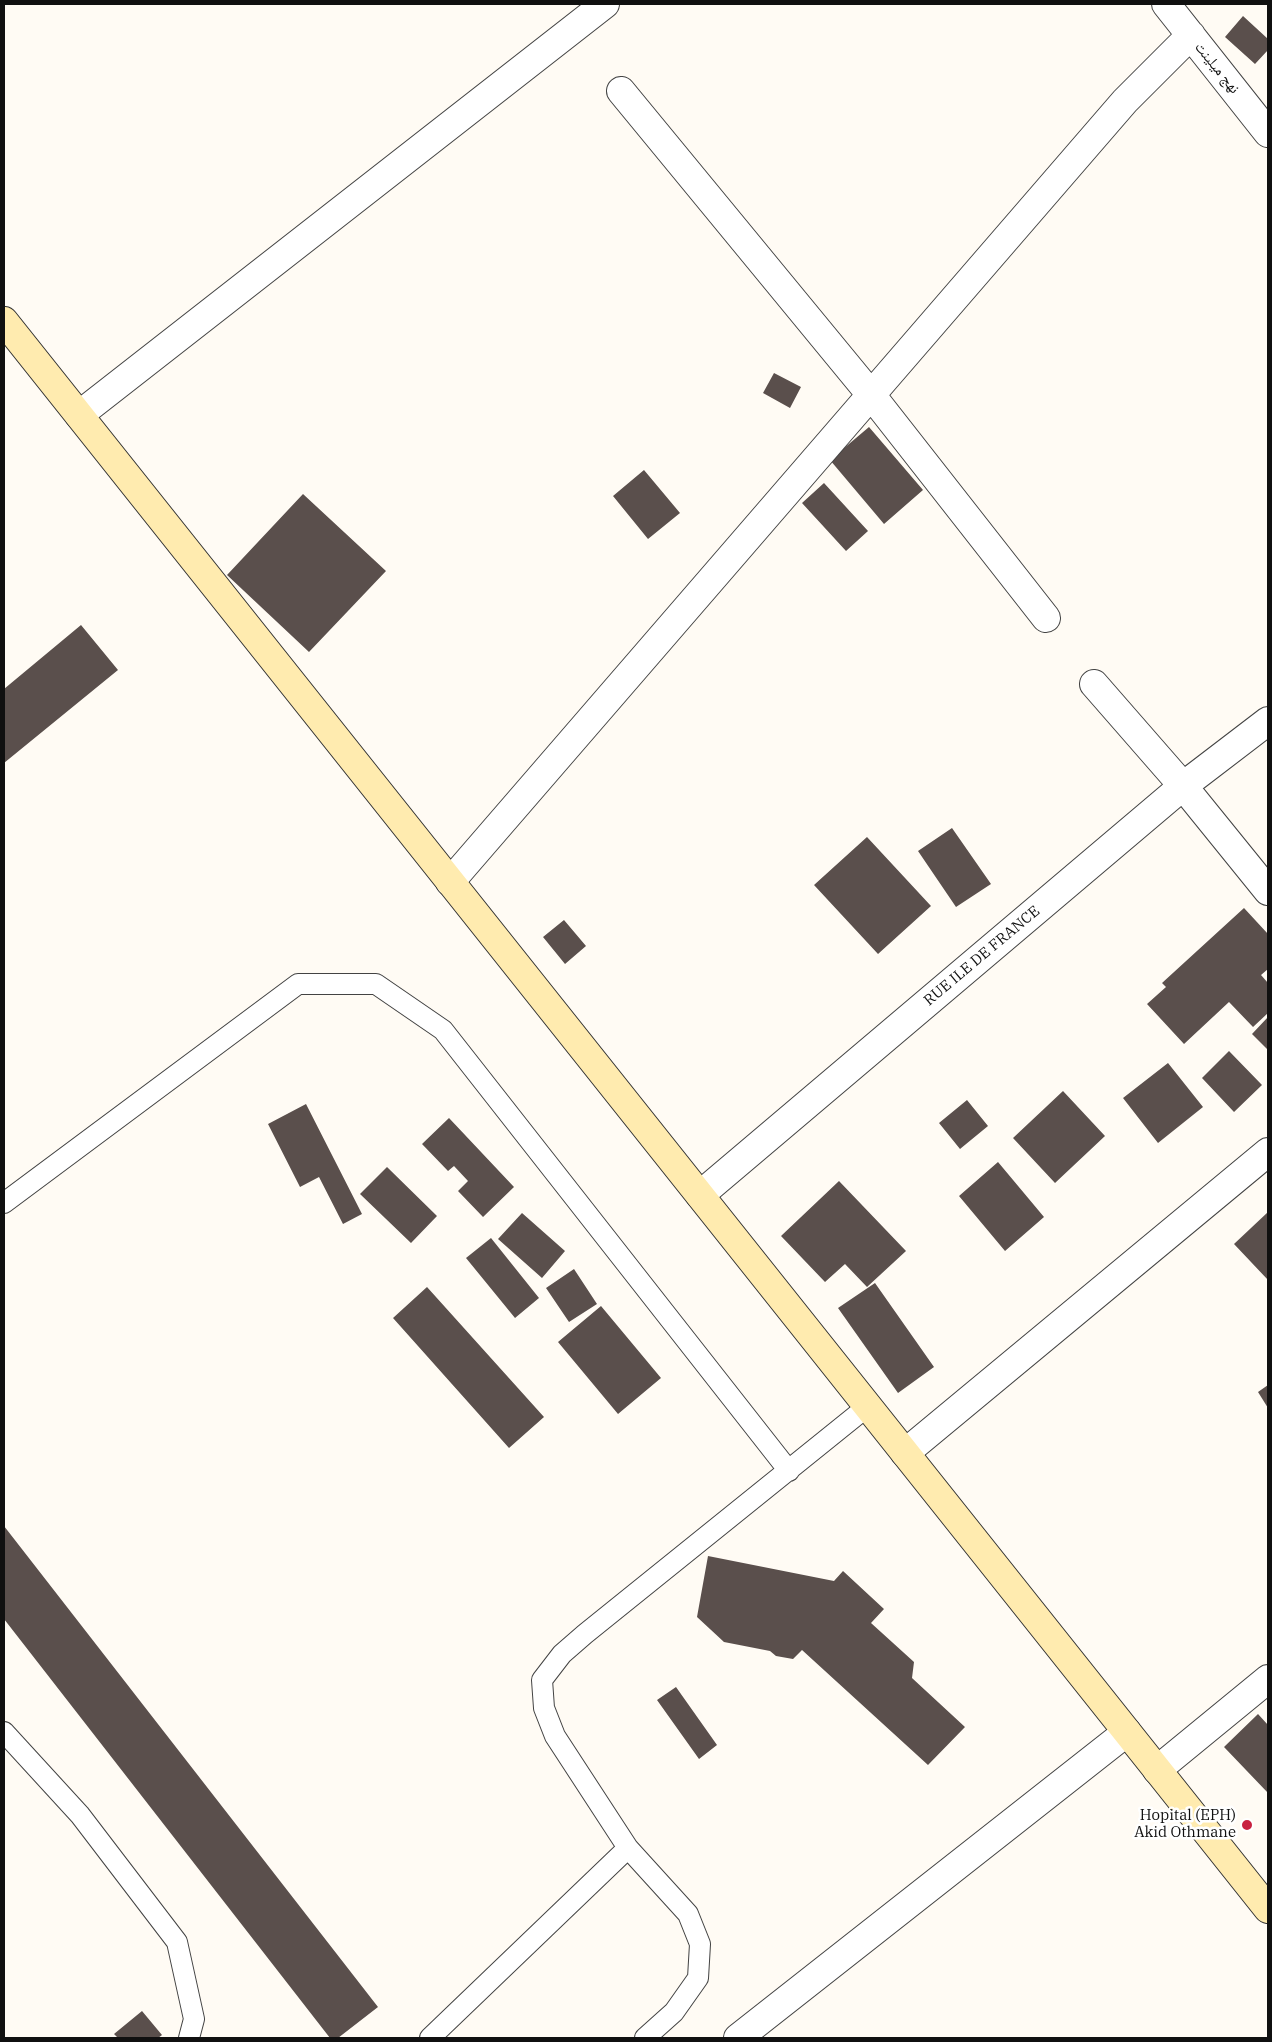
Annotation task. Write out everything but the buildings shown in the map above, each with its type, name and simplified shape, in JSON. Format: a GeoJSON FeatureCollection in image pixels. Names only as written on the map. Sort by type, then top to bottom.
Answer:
{"type":"FeatureCollection","features":[{"type":"Feature","properties":{"kind":"main road"},"geometry":{"type":"LineString","coordinates":[[4,321],[1268,1909]]}},
{"type":"Feature","properties":{"kind":"street","name":"نهج ميلينت"},"geometry":{"type":"LineString","coordinates":[[1166,4],[1268,133]]}},
{"type":"Feature","properties":{"kind":"street"},"geometry":{"type":"LineString","coordinates":[[79,415],[588,9]]}},
{"type":"Feature","properties":{"kind":"street"},"geometry":{"type":"LineString","coordinates":[[450,882],[1126,101],[1191,36]]}},
{"type":"Feature","properties":{"kind":"street"},"geometry":{"type":"LineString","coordinates":[[622,91],[872,396],[1046,618]]}},
{"type":"Feature","properties":{"kind":"street"},"geometry":{"type":"LineString","coordinates":[[1094,684],[1183,786],[1268,891]]}},
{"type":"Feature","properties":{"kind":"street","name":"RUE ILE DE FRANCE"},"geometry":{"type":"LineString","coordinates":[[700,1195],[1183,786],[1268,721]]}},
{"type":"Feature","properties":{"kind":"street"},"geometry":{"type":"LineString","coordinates":[[905,1453],[1268,1152]]}},
{"type":"Feature","properties":{"kind":"street"},"geometry":{"type":"LineString","coordinates":[[1157,1770],[1268,1679]]}},
{"type":"Feature","properties":{"kind":"street"},"geometry":{"type":"LineString","coordinates":[[738,2038],[1127,1732]]}},
{"type":"Feature","properties":{"kind":"lane"},"geometry":{"type":"LineString","coordinates":[[4,1202],[298,984],[376,984],[443,1030],[789,1471]]}},
{"type":"Feature","properties":{"kind":"lane"},"geometry":{"type":"LineString","coordinates":[[645,2038],[674,2012],[698,1978],[700,1944],[688,1914],[628,1848],[555,1736],[544,1708],[542,1680],[562,1654],[868,1406]]}},
{"type":"Feature","properties":{"kind":"lane"},"geometry":{"type":"LineString","coordinates":[[4,1732],[80,1815],[177,1942],[194,2019],[189,2038]]}},
{"type":"Feature","properties":{"kind":"lane"},"geometry":{"type":"LineString","coordinates":[[430,2038],[628,1848]]}},
{"type":"Feature","properties":{"kind":"place","name":"Hopital (EPH) Akid Othmane"},"geometry":{"type":"Point","coordinates":[1247,1825]}}]}
